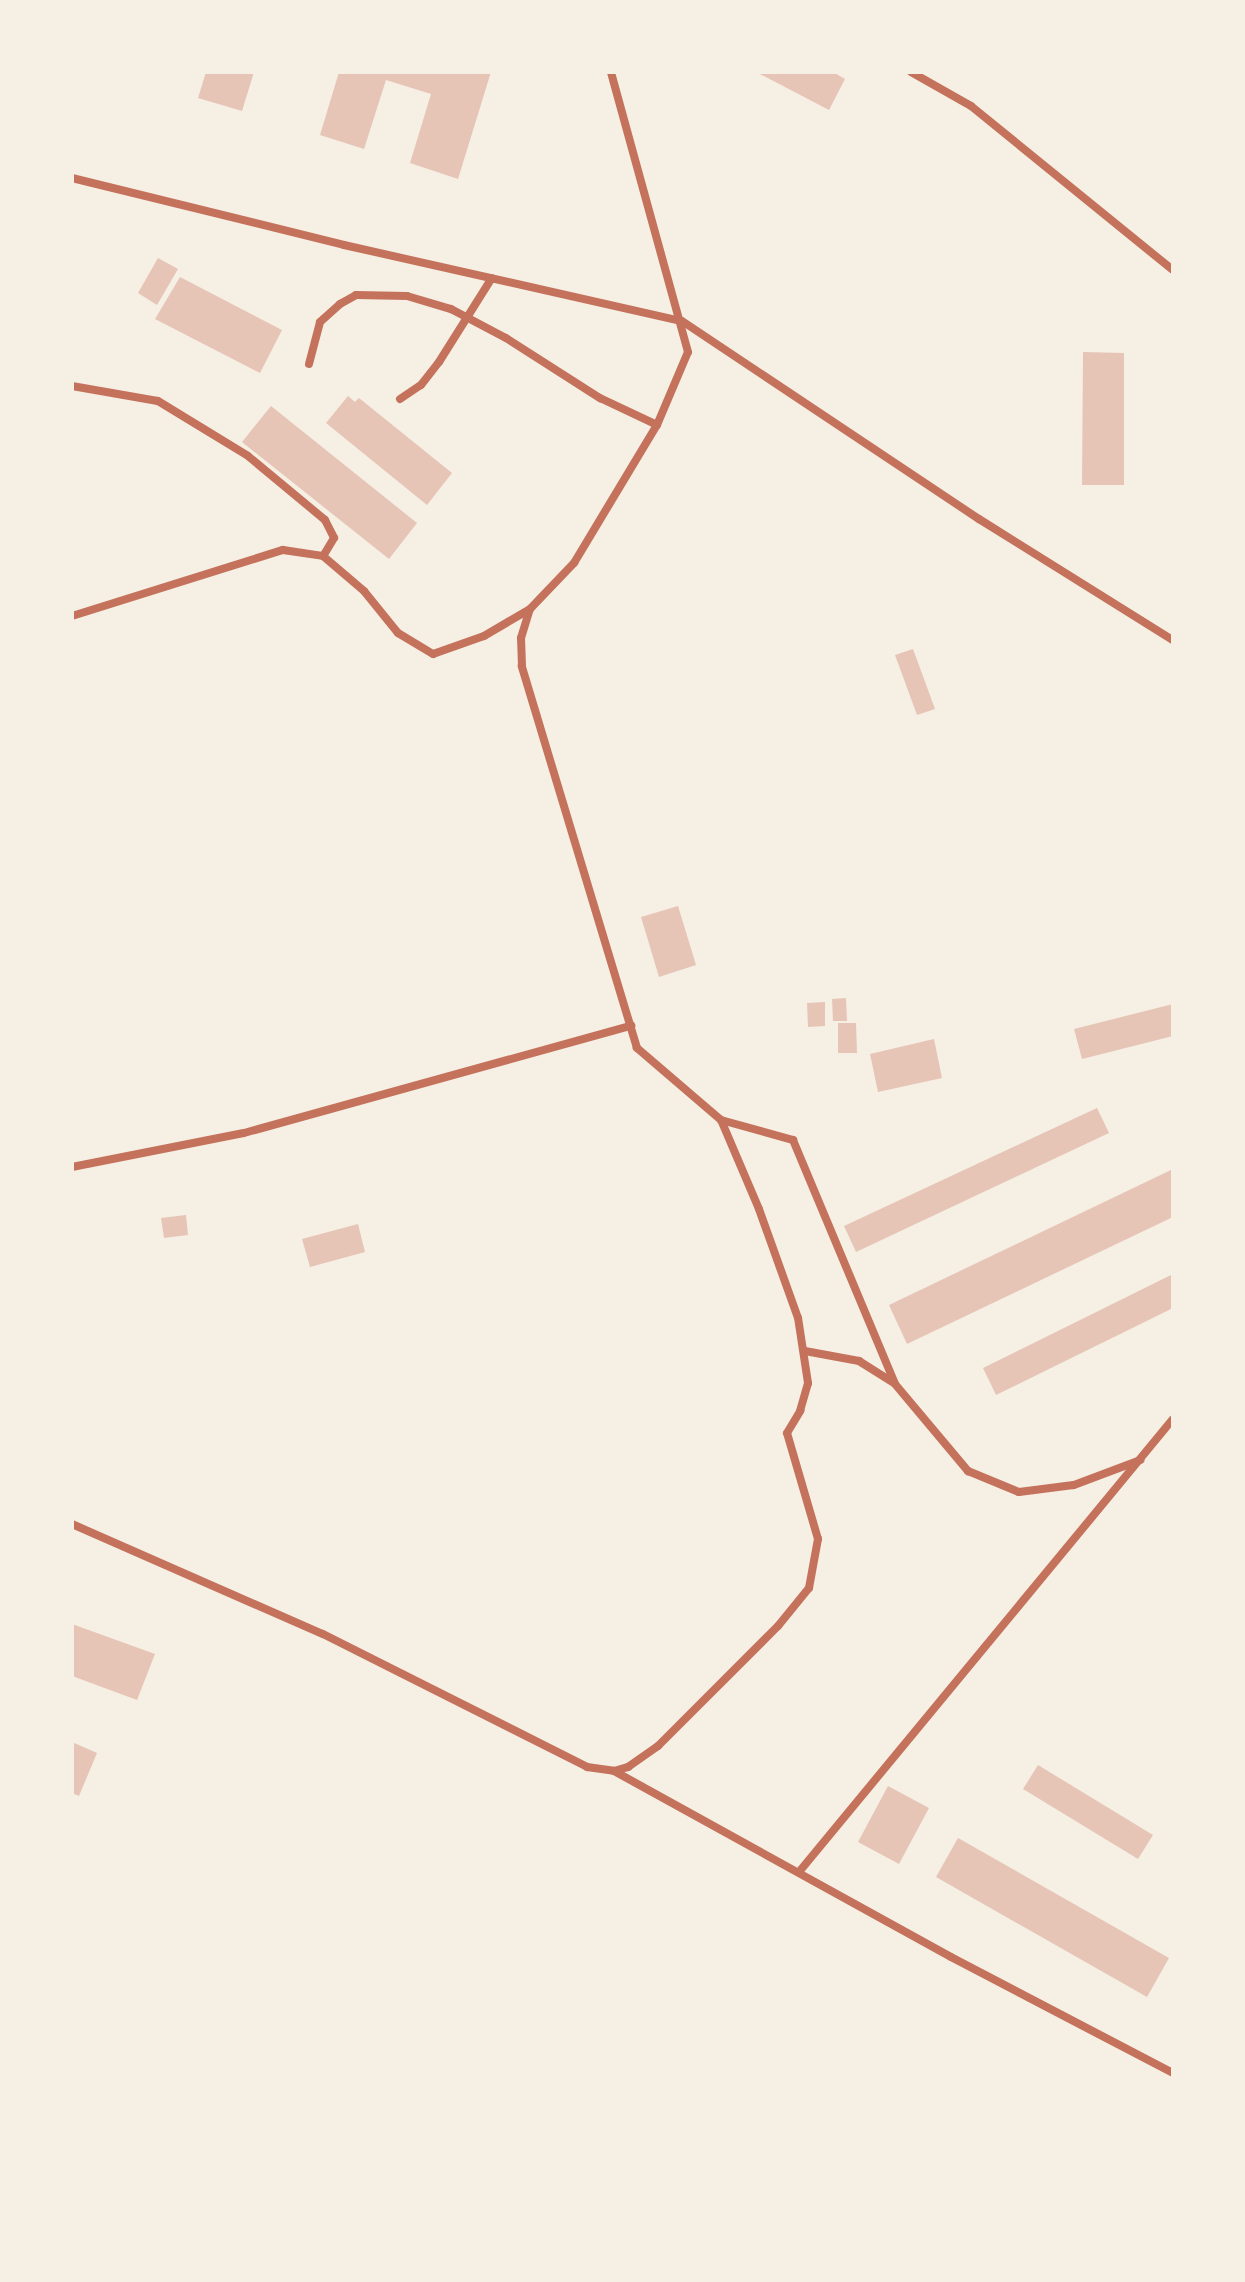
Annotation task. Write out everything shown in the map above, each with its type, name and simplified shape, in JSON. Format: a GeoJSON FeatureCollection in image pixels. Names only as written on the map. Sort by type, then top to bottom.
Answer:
{"type":"FeatureCollection","features":[{"type":"Feature","properties":{"kind":"street"},"geometry":{"type":"LineString","coordinates":[[72,616],[283,550],[323,556],[364,591],[398,633],[433,654],[484,636],[530,609],[574,563],[657,425],[688,352],[682,321],[659,252],[611,72]]}},
{"type":"Feature","properties":{"kind":"street"},"geometry":{"type":"LineString","coordinates":[[911,72],[971,106],[1173,270]]}},
{"type":"Feature","properties":{"kind":"street"},"geometry":{"type":"LineString","coordinates":[[72,178],[682,321],[979,519],[1173,640]]}},
{"type":"Feature","properties":{"kind":"street"},"geometry":{"type":"LineString","coordinates":[[400,399],[421,385],[469,318],[492,278]]}},
{"type":"Feature","properties":{"kind":"street"},"geometry":{"type":"LineString","coordinates":[[309,364],[320,322],[356,295],[407,296],[469,318],[600,398],[657,425]]}},
{"type":"Feature","properties":{"kind":"street"},"geometry":{"type":"LineString","coordinates":[[72,386],[158,401],[248,456],[325,520],[334,538],[323,556]]}},
{"type":"Feature","properties":{"kind":"street"},"geometry":{"type":"LineString","coordinates":[[530,609],[521,638],[522,666],[637,1048],[721,1120],[793,1140],[895,1384],[968,1471],[1019,1492],[1074,1485],[1140,1460]]}},
{"type":"Feature","properties":{"kind":"street"},"geometry":{"type":"LineString","coordinates":[[72,1167],[244,1133],[631,1026]]}},
{"type":"Feature","properties":{"kind":"street"},"geometry":{"type":"LineString","coordinates":[[614,1771],[628,1767],[658,1746],[778,1626],[809,1588],[818,1539],[787,1433],[800,1411],[808,1383],[798,1318],[721,1120]]}},
{"type":"Feature","properties":{"kind":"street"},"geometry":{"type":"LineString","coordinates":[[805,1351],[859,1361],[895,1384]]}},
{"type":"Feature","properties":{"kind":"street"},"geometry":{"type":"LineString","coordinates":[[799,1872],[1173,1419]]}},
{"type":"Feature","properties":{"kind":"street"},"geometry":{"type":"LineString","coordinates":[[72,1524],[323,1634],[587,1767],[614,1771],[1173,2073]]}},
{"type":"Feature","properties":{"kind":"building"},"geometry":{"type":"Polygon","coordinates":[[[206,72],[254,72],[242,111],[198,98],[206,72]]]}},
{"type":"Feature","properties":{"kind":"building"},"geometry":{"type":"Polygon","coordinates":[[[339,72],[491,72],[458,179],[410,163],[431,94],[386,80],[364,149],[320,135],[339,72]]]}},
{"type":"Feature","properties":{"kind":"building"},"geometry":{"type":"Polygon","coordinates":[[[756,72],[833,72],[845,79],[829,110],[756,72]]]}},
{"type":"Feature","properties":{"kind":"building"},"geometry":{"type":"Polygon","coordinates":[[[158,258],[178,269],[157,305],[138,293],[158,258]]]}},
{"type":"Feature","properties":{"kind":"building"},"geometry":{"type":"Polygon","coordinates":[[[180,277],[282,330],[260,373],[155,319],[180,277]]]}},
{"type":"Feature","properties":{"kind":"building"},"geometry":{"type":"Polygon","coordinates":[[[1083,352],[1124,353],[1124,485],[1082,485],[1083,352]]]}},
{"type":"Feature","properties":{"kind":"building"},"geometry":{"type":"Polygon","coordinates":[[[348,396],[355,402],[359,398],[452,473],[427,505],[326,423],[348,396]]]}},
{"type":"Feature","properties":{"kind":"building"},"geometry":{"type":"Polygon","coordinates":[[[271,406],[417,523],[389,559],[242,442],[271,406]]]}},
{"type":"Feature","properties":{"kind":"building"},"geometry":{"type":"Polygon","coordinates":[[[913,649],[935,709],[917,715],[895,655],[913,649]]]}},
{"type":"Feature","properties":{"kind":"building"},"geometry":{"type":"Polygon","coordinates":[[[678,906],[696,965],[659,977],[641,917],[678,906]]]}},
{"type":"Feature","properties":{"kind":"building"},"geometry":{"type":"Polygon","coordinates":[[[846,998],[847,1021],[833,1021],[832,999],[846,998]]]}},
{"type":"Feature","properties":{"kind":"building"},"geometry":{"type":"Polygon","coordinates":[[[825,1002],[825,1026],[808,1027],[807,1003],[825,1002]]]}},
{"type":"Feature","properties":{"kind":"building"},"geometry":{"type":"Polygon","coordinates":[[[1173,1004],[1173,1036],[1082,1059],[1074,1029],[1173,1004]]]}},
{"type":"Feature","properties":{"kind":"building"},"geometry":{"type":"Polygon","coordinates":[[[838,1023],[856,1023],[857,1053],[838,1053],[838,1023]]]}},
{"type":"Feature","properties":{"kind":"building"},"geometry":{"type":"Polygon","coordinates":[[[934,1039],[942,1078],[878,1092],[870,1054],[934,1039]]]}},
{"type":"Feature","properties":{"kind":"building"},"geometry":{"type":"Polygon","coordinates":[[[1097,1108],[1109,1133],[856,1252],[844,1226],[1097,1108]]]}},
{"type":"Feature","properties":{"kind":"building"},"geometry":{"type":"Polygon","coordinates":[[[1173,1169],[1173,1217],[907,1344],[889,1305],[1173,1169]]]}},
{"type":"Feature","properties":{"kind":"building"},"geometry":{"type":"Polygon","coordinates":[[[186,1215],[188,1235],[164,1238],[161,1218],[186,1215]]]}},
{"type":"Feature","properties":{"kind":"building"},"geometry":{"type":"Polygon","coordinates":[[[358,1224],[365,1252],[310,1267],[302,1239],[358,1224]]]}},
{"type":"Feature","properties":{"kind":"building"},"geometry":{"type":"Polygon","coordinates":[[[1173,1274],[1173,1308],[996,1395],[983,1368],[1173,1274]]]}},
{"type":"Feature","properties":{"kind":"building"},"geometry":{"type":"Polygon","coordinates":[[[72,1624],[155,1654],[137,1700],[72,1676],[72,1624]]]}},
{"type":"Feature","properties":{"kind":"building"},"geometry":{"type":"Polygon","coordinates":[[[72,1742],[97,1753],[79,1796],[72,1793],[72,1742]]]}},
{"type":"Feature","properties":{"kind":"building"},"geometry":{"type":"Polygon","coordinates":[[[1038,1765],[1153,1835],[1138,1859],[1023,1789],[1038,1765]]]}},
{"type":"Feature","properties":{"kind":"building"},"geometry":{"type":"Polygon","coordinates":[[[888,1786],[929,1808],[899,1864],[858,1842],[888,1786]]]}},
{"type":"Feature","properties":{"kind":"building"},"geometry":{"type":"Polygon","coordinates":[[[958,1838],[1169,1958],[1147,1997],[936,1877],[958,1838]]]}}]}
